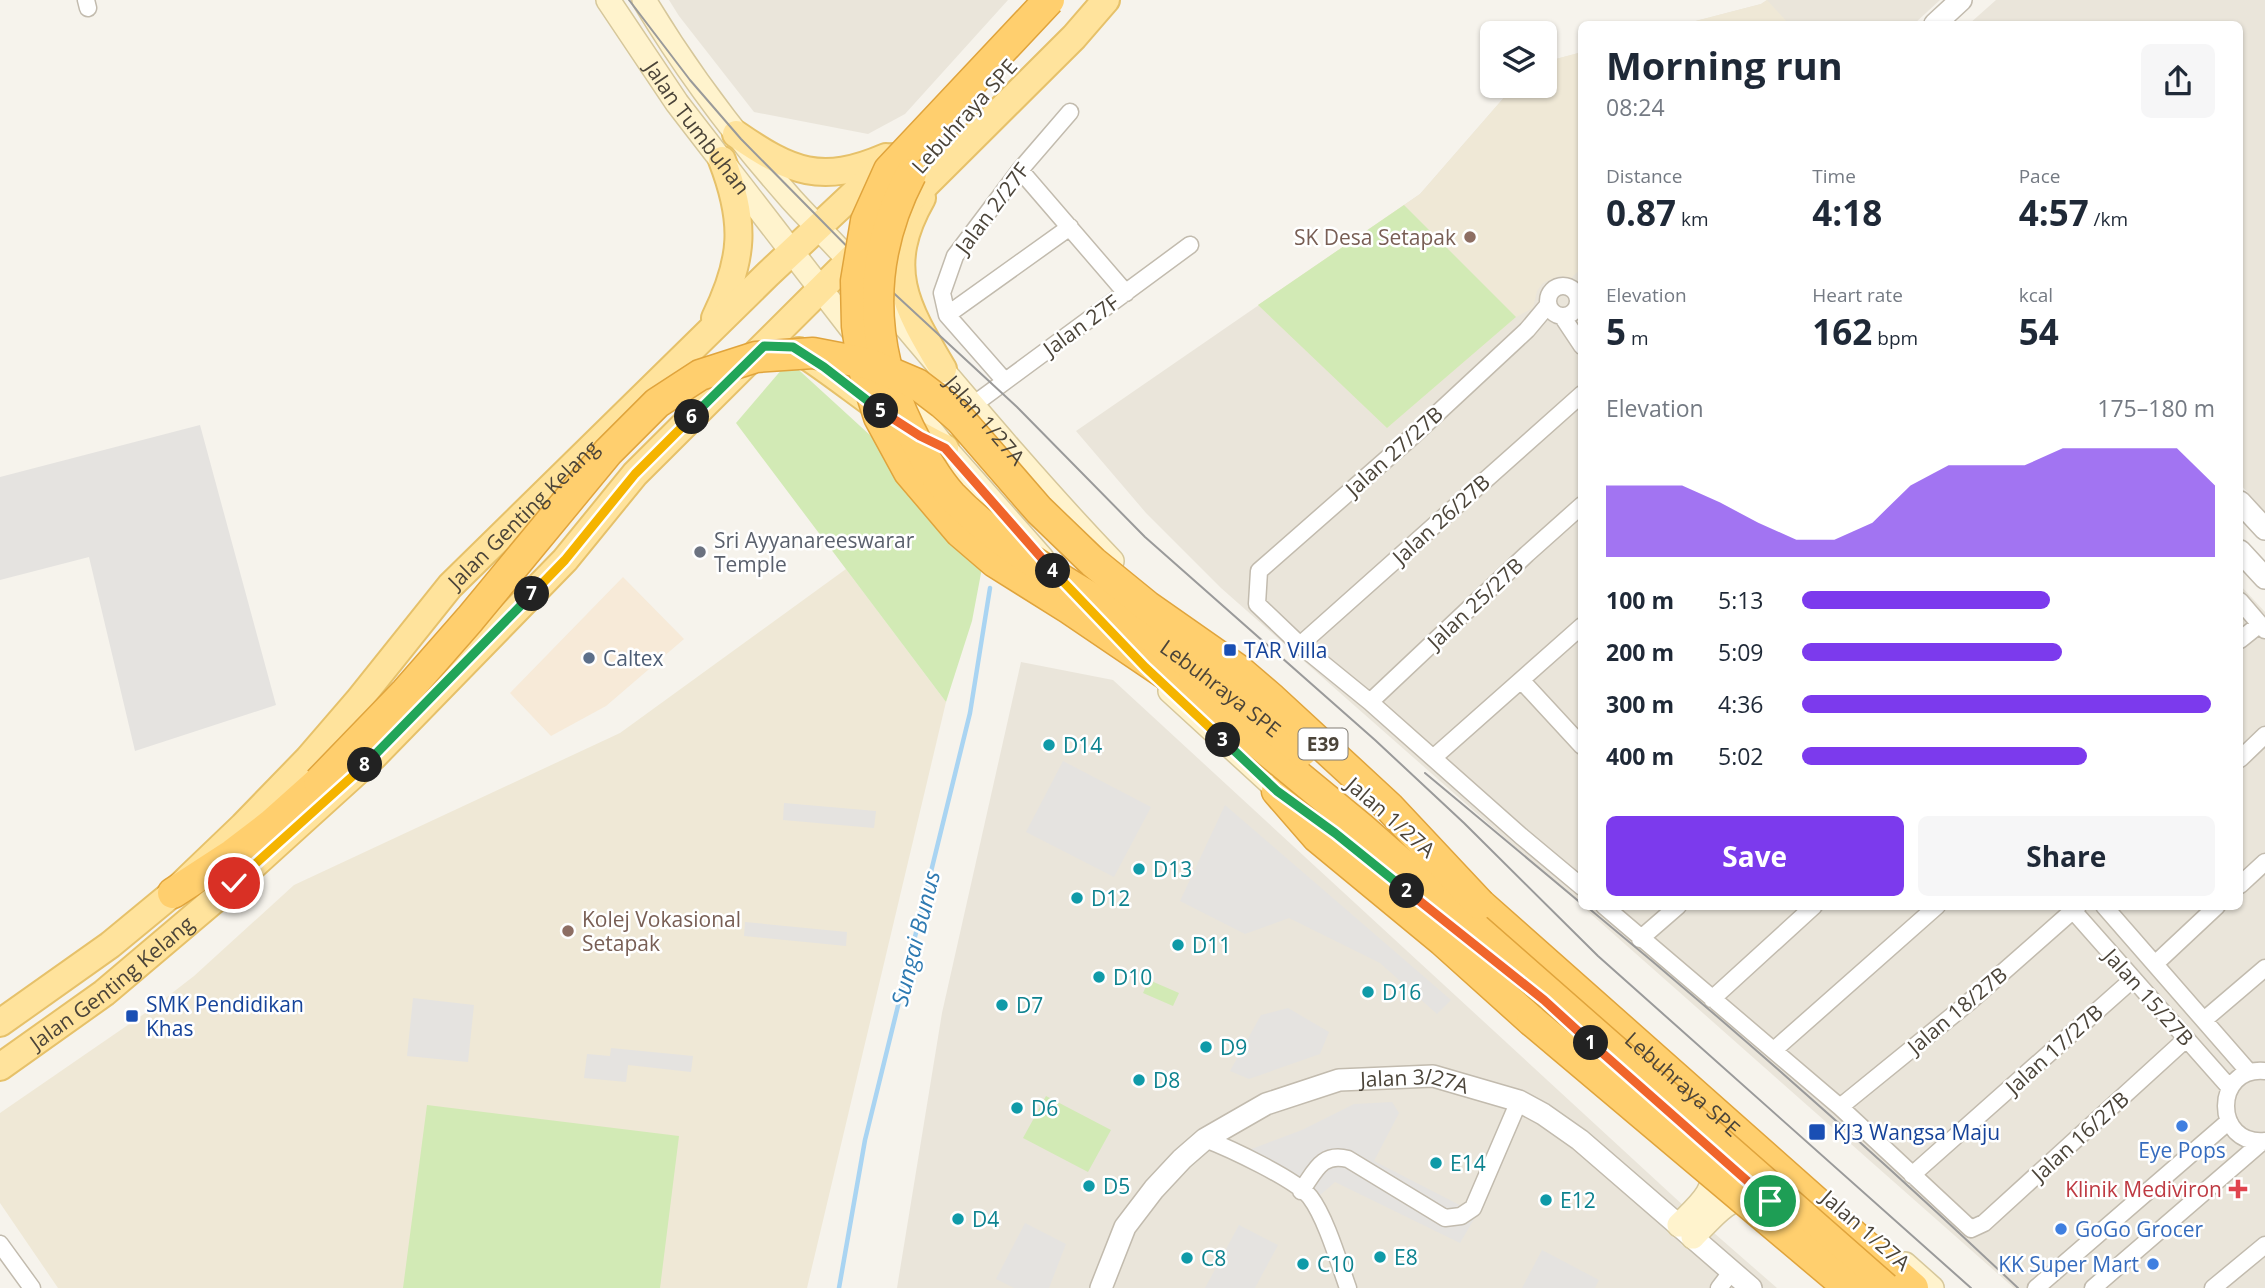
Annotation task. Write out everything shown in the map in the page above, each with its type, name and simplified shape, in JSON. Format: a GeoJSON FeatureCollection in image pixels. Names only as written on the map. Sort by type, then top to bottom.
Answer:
{"type":"FeatureCollection","features":[{"type":"Feature","properties":{"kind":"highway","name":"Lebuhraya SPE"},"geometry":{"type":"LineString","coordinates":[[1049,0],[889,170],[866,221],[856,281],[857,326],[863,367],[879,416],[909,472],[960,532],[995,562],[1070,609],[1194,694],[1360,827],[1885,1288]]}},
{"type":"Feature","properties":{"kind":"highway","name":"Lebuhraya SPE"},"geometry":{"type":"LineString","coordinates":[[1074,0],[916,164],[896,202],[877,286],[877,309],[883,354],[895,399],[918,447],[950,494],[1006,543],[1206,675],[1322,766],[1913,1288]]}},
{"type":"Feature","properties":{"kind":"highway","name":"E39"},"geometry":{"type":"LineString","coordinates":[[173,893],[233,854],[272,824],[318,782],[406,692],[608,452],[657,403],[700,375],[756,357],[813,353],[870,364],[916,384],[942,403],[960,419],[1039,510],[1093,562],[1147,606],[1237,669],[1272,699],[1389,807],[1480,904]]}},
{"type":"Feature","properties":{"kind":"highway"},"geometry":{"type":"LineString","coordinates":[[1277,791],[1317,837],[1443,941],[1532,1021],[1849,1288]]}},
{"type":"Feature","properties":{"kind":"main road","name":"Jalan Tumbuhan"},"geometry":{"type":"LineString","coordinates":[[608,0],[677,103],[791,252]]}},
{"type":"Feature","properties":{"kind":"main road","name":"Jalan Tumbuhan"},"geometry":{"type":"LineString","coordinates":[[644,0],[683,63],[736,134],[818,226]]}},
{"type":"Feature","properties":{"kind":"main road","name":"Jalan Genting Kelang"},"geometry":{"type":"LineString","coordinates":[[0,1023],[110,946],[173,893],[243,826],[308,759],[450,586],[791,252],[899,151],[1043,0]]}},
{"type":"Feature","properties":{"kind":"main road","name":"Jalan Genting Kelang"},"geometry":{"type":"LineString","coordinates":[[0,1067],[104,993],[234,883],[373,757],[565,560],[635,474],[932,181],[1074,37],[1106,0]]}},
{"type":"Feature","properties":{"kind":"main road"},"geometry":{"type":"LineString","coordinates":[[736,134],[786,165],[811,172],[845,171],[899,151]]}},
{"type":"Feature","properties":{"kind":"main road"},"geometry":{"type":"LineString","coordinates":[[708,333],[733,277],[739,246],[736,208],[722,160]]}},
{"type":"Feature","properties":{"kind":"main road"},"geometry":{"type":"LineString","coordinates":[[932,181],[916,209],[908,231],[901,266],[901,283],[911,312],[943,369]]}},
{"type":"Feature","properties":{"kind":"main road","name":"Jalan 1/27A"},"geometry":{"type":"LineString","coordinates":[[818,226],[1062,509],[1148,600],[1354,785],[1688,1071],[1932,1288]]}},
{"type":"Feature","properties":{"kind":"main road","name":"Jalan 1/27A"},"geometry":{"type":"LineString","coordinates":[[791,252],[945,448],[1055,573],[1136,657],[1277,791],[1335,833],[1544,1000],[1703,1143],[1871,1288]]}},
{"type":"Feature","properties":{"kind":"main road"},"geometry":{"type":"LineString","coordinates":[[857,337],[854,316],[860,305],[869,301],[888,306]]}},
{"type":"Feature","properties":{"kind":"main road"},"geometry":{"type":"LineString","coordinates":[[764,346],[793,347],[824,367],[870,404],[920,436],[945,448]]}},
{"type":"Feature","properties":{"kind":"main road"},"geometry":{"type":"LineString","coordinates":[[450,586],[479,578],[497,585],[504,602],[496,632]]}},
{"type":"Feature","properties":{"kind":"main road"},"geometry":{"type":"LineString","coordinates":[[1686,1231],[1713,1185],[1714,1163],[1703,1143]]}},
{"type":"Feature","properties":{"kind":"main road"},"geometry":{"type":"LineString","coordinates":[[1686,1231],[1735,1199],[1746,1196],[1770,1201]]}},
{"type":"Feature","properties":{"kind":"street"},"geometry":{"type":"LineString","coordinates":[[1937,21],[1961,0]]}},
{"type":"Feature","properties":{"kind":"street","name":"Jalan 2/27F"},"geometry":{"type":"LineString","coordinates":[[947,315],[942,293],[955,256],[1020,170],[1070,112]]}},
{"type":"Feature","properties":{"kind":"street"},"geometry":{"type":"LineString","coordinates":[[1020,170],[1126,293]]}},
{"type":"Feature","properties":{"kind":"street"},"geometry":{"type":"LineString","coordinates":[[1004,380],[947,315],[1070,228]]}},
{"type":"Feature","properties":{"kind":"street","name":"Jalan 27F"},"geometry":{"type":"LineString","coordinates":[[973,405],[1190,245]]}},
{"type":"Feature","properties":{"kind":"street"},"geometry":{"type":"LineString","coordinates":[[1555,311],[1573,312],[1578,293],[1562,286],[1554,289],[1549,296],[1555,311],[1578,341]]}},
{"type":"Feature","properties":{"kind":"street","name":"Jalan 27/27B"},"geometry":{"type":"LineString","coordinates":[[1300,645],[1257,604],[1259,571],[1414,435],[1527,330],[1555,311]]}},
{"type":"Feature","properties":{"kind":"street","name":"Jalan 26/27B"},"geometry":{"type":"LineString","coordinates":[[1300,645],[1578,398]]}},
{"type":"Feature","properties":{"kind":"street","name":"Jalan 25/27B"},"geometry":{"type":"LineString","coordinates":[[1370,702],[1578,509]]}},
{"type":"Feature","properties":{"kind":"street"},"geometry":{"type":"LineString","coordinates":[[2243,554],[2265,578]]}},
{"type":"Feature","properties":{"kind":"street"},"geometry":{"type":"LineString","coordinates":[[2243,605],[2262,627],[2243,638]]}},
{"type":"Feature","properties":{"kind":"street"},"geometry":{"type":"LineString","coordinates":[[1433,758],[1578,631]]}},
{"type":"Feature","properties":{"kind":"street"},"geometry":{"type":"LineString","coordinates":[[1300,645],[1370,702],[1578,884]]}},
{"type":"Feature","properties":{"kind":"street"},"geometry":{"type":"LineString","coordinates":[[1521,680],[1578,743]]}},
{"type":"Feature","properties":{"kind":"street"},"geometry":{"type":"LineString","coordinates":[[2243,756],[2265,735]]}},
{"type":"Feature","properties":{"kind":"street"},"geometry":{"type":"LineString","coordinates":[[2243,882],[2265,862]]}},
{"type":"Feature","properties":{"kind":"street"},"geometry":{"type":"LineString","coordinates":[[1608,910],[1840,1107],[1912,1175]]}},
{"type":"Feature","properties":{"kind":"street"},"geometry":{"type":"LineString","coordinates":[[1640,939],[1673,910]]}},
{"type":"Feature","properties":{"kind":"street"},"geometry":{"type":"LineString","coordinates":[[1712,999],[1810,910]]}},
{"type":"Feature","properties":{"kind":"street"},"geometry":{"type":"LineString","coordinates":[[1774,1051],[1933,910]]}},
{"type":"Feature","properties":{"kind":"street","name":"Jalan 18/27B"},"geometry":{"type":"LineString","coordinates":[[1840,1107],[1968,1003],[2071,910]]}},
{"type":"Feature","properties":{"kind":"street","name":"Jalan 15/27B"},"geometry":{"type":"LineString","coordinates":[[2075,910],[2230,1088]]}},
{"type":"Feature","properties":{"kind":"street","name":"Jalan 15/27B"},"geometry":{"type":"LineString","coordinates":[[2108,910],[2204,1020],[2257,1071]]}},
{"type":"Feature","properties":{"kind":"street"},"geometry":{"type":"LineString","coordinates":[[2155,964],[2213,910]]}},
{"type":"Feature","properties":{"kind":"street"},"geometry":{"type":"LineString","coordinates":[[2204,1020],[2265,968]]}},
{"type":"Feature","properties":{"kind":"street","name":"Jalan 17/27B"},"geometry":{"type":"LineString","coordinates":[[1912,1175],[2133,979]]}},
{"type":"Feature","properties":{"kind":"street","name":"Jalan 16/27B"},"geometry":{"type":"LineString","coordinates":[[1912,1175],[1970,1228],[1984,1223],[2186,1039]]}},
{"type":"Feature","properties":{"kind":"street"},"geometry":{"type":"LineString","coordinates":[[2257,1071],[2235,1081],[2225,1099],[2225,1111],[2234,1130],[2243,1137],[2264,1141]]}},
{"type":"Feature","properties":{"kind":"street","name":"Jalan 3/27A"},"geometry":{"type":"LineString","coordinates":[[1101,1288],[1125,1227],[1154,1189],[1205,1139],[1266,1104],[1339,1080],[1433,1076],[1519,1101],[1543,1114],[1580,1140],[1751,1288]]}},
{"type":"Feature","properties":{"kind":"street"},"geometry":{"type":"LineString","coordinates":[[1301,1191],[1322,1162],[1336,1156],[1348,1159],[1446,1217],[1461,1216],[1473,1208],[1519,1101]]}},
{"type":"Feature","properties":{"kind":"street"},"geometry":{"type":"LineString","coordinates":[[2036,1288],[2229,1121]]}},
{"type":"Feature","properties":{"kind":"street"},"geometry":{"type":"LineString","coordinates":[[1205,1139],[1231,1149],[1309,1197],[1330,1237],[1348,1288]]}},
{"type":"Feature","properties":{"kind":"street"},"geometry":{"type":"LineString","coordinates":[[2093,1288],[2264,1141]]}},
{"type":"Feature","properties":{"kind":"street"},"geometry":{"type":"LineString","coordinates":[[0,1244],[32,1288]]}},
{"type":"Feature","properties":{"kind":"street"},"geometry":{"type":"LineString","coordinates":[[2213,1288],[2265,1245]]}},
{"type":"Feature","properties":{"kind":"street"},"geometry":{"type":"LineString","coordinates":[[1719,1288],[1732,1271]]}},
{"type":"Feature","properties":{"kind":"shaded area"},"geometry":{"type":"Polygon","coordinates":[[[669,0],[1008,0],[905,114],[868,134],[754,112],[669,0]]]}},
{"type":"Feature","properties":{"kind":"shaded area"},"geometry":{"type":"Polygon","coordinates":[[[1767,0],[1940,0],[1917,21],[1696,21],[1761,4],[1767,0]]]}},
{"type":"Feature","properties":{"kind":"shaded area"},"geometry":{"type":"Polygon","coordinates":[[[1767,0],[1786,21],[1696,21],[1761,4],[1767,0]]]}},
{"type":"Feature","properties":{"kind":"shaded area"},"geometry":{"type":"Polygon","coordinates":[[[1996,0],[2265,0],[2265,512],[2243,487],[2243,21],[1972,21],[1996,0]]]}},
{"type":"Feature","properties":{"kind":"shaded area"},"geometry":{"type":"Polygon","coordinates":[[[1578,53],[1578,902],[1221,588],[1146,513],[1076,431],[1420,194],[1504,98],[1557,98],[1557,59],[1578,53]]]}},
{"type":"Feature","properties":{"kind":"shaded area","name":"SK Desa Setapak"},"geometry":{"type":"Polygon","coordinates":[[[1578,53],[1578,272],[1571,278],[1559,276],[1543,283],[1537,291],[1533,308],[1516,317],[1387,428],[1258,305],[1420,194],[1504,98],[1557,98],[1557,59],[1578,53]]]}},
{"type":"Feature","properties":{"kind":"shaded area"},"geometry":{"type":"Polygon","coordinates":[[[200,425],[276,705],[135,751],[89,557],[0,580],[0,477],[200,425]]]}},
{"type":"Feature","properties":{"kind":"shaded area","name":"Kolej Vokasional Setapak"},"geometry":{"type":"Polygon","coordinates":[[[846,569],[946,702],[807,1288],[58,1288],[0,1203],[0,1113],[154,1007],[194,976],[294,885],[620,733],[846,569]]]}},
{"type":"Feature","properties":{"kind":"shaded area"},"geometry":{"type":"Polygon","coordinates":[[[623,577],[684,639],[606,706],[551,736],[510,693],[623,577]]]}},
{"type":"Feature","properties":{"kind":"shaded area"},"geometry":{"type":"Polygon","coordinates":[[[2243,588],[2265,612],[2265,1288],[2014,1288],[1586,910],[2243,910],[2243,588]]]}},
{"type":"Feature","properties":{"kind":"shaded area"},"geometry":{"type":"Polygon","coordinates":[[[1021,662],[1113,680],[1698,1219],[1777,1288],[897,1288],[942,1013],[1021,662]]]}},
{"type":"Feature","properties":{"kind":"shaded area"},"geometry":{"type":"Polygon","coordinates":[[[1063,761],[1151,807],[1114,877],[1026,832],[1063,761]]]}},
{"type":"Feature","properties":{"kind":"shaded area"},"geometry":{"type":"Polygon","coordinates":[[[784,803],[876,811],[874,828],[783,820],[784,803]]]}},
{"type":"Feature","properties":{"kind":"shaded area"},"geometry":{"type":"Polygon","coordinates":[[[1225,805],[1451,1000],[1437,1014],[1380,963],[1289,918],[1245,934],[1180,901],[1225,805]]]}},
{"type":"Feature","properties":{"kind":"shaded area"},"geometry":{"type":"Polygon","coordinates":[[[745,922],[847,932],[846,946],[744,936],[745,922]]]}},
{"type":"Feature","properties":{"kind":"shaded area"},"geometry":{"type":"Polygon","coordinates":[[[413,998],[474,1005],[468,1062],[407,1056],[413,998]]]}},
{"type":"Feature","properties":{"kind":"shaded area"},"geometry":{"type":"Polygon","coordinates":[[[1288,1008],[1329,1032],[1320,1054],[1249,1079],[1230,1071],[1261,1015],[1288,1008]]]}},
{"type":"Feature","properties":{"kind":"shaded area"},"geometry":{"type":"Polygon","coordinates":[[[611,1048],[693,1056],[691,1072],[628,1065],[626,1082],[584,1078],[587,1054],[610,1056],[611,1048]]]}},
{"type":"Feature","properties":{"kind":"shaded area"},"geometry":{"type":"Polygon","coordinates":[[[1392,1102],[1399,1113],[1374,1161],[1477,1214],[1460,1243],[1335,1182],[1319,1196],[1249,1150],[1302,1130],[1354,1104],[1392,1102]]]}},
{"type":"Feature","properties":{"kind":"shaded area"},"geometry":{"type":"Polygon","coordinates":[[[1025,1223],[1066,1244],[1049,1288],[1014,1288],[996,1279],[1025,1223]]]}},
{"type":"Feature","properties":{"kind":"shaded area"},"geometry":{"type":"Polygon","coordinates":[[[1239,1225],[1278,1245],[1255,1288],[1205,1288],[1239,1225]]]}},
{"type":"Feature","properties":{"kind":"shaded area"},"geometry":{"type":"Polygon","coordinates":[[[1542,1250],[1599,1280],[1595,1288],[1522,1288],[1542,1250]]]}},
{"type":"Feature","properties":{"kind":"green space"},"geometry":{"type":"Polygon","coordinates":[[[1404,205],[1516,317],[1387,428],[1258,305],[1404,205]]]}},
{"type":"Feature","properties":{"kind":"green space"},"geometry":{"type":"Polygon","coordinates":[[[789,361],[871,436],[982,568],[972,621],[946,702],[736,423],[789,361]]]}},
{"type":"Feature","properties":{"kind":"green space"},"geometry":{"type":"Polygon","coordinates":[[[1149,980],[1179,993],[1173,1006],[1143,993],[1149,980]]]}},
{"type":"Feature","properties":{"kind":"green space"},"geometry":{"type":"Polygon","coordinates":[[[1046,1096],[1111,1130],[1088,1172],[1023,1138],[1046,1096]]]}},
{"type":"Feature","properties":{"kind":"green space"},"geometry":{"type":"Polygon","coordinates":[[[427,1105],[679,1136],[660,1288],[403,1288],[427,1105]]]}},
{"type":"Feature","properties":{"kind":"waterway","name":"Sungai Bunus"},"geometry":{"type":"LineString","coordinates":[[839,1288],[865,1140],[970,713],[990,588]]}},
{"type":"Feature","properties":{"kind":"tram line"},"geometry":{"type":"LineString","coordinates":[[629,0],[690,80],[741,139],[886,286],[1017,407],[1145,537],[1375,740],[1464,823],[1598,956],[1971,1288]]}},
{"type":"Feature","properties":{"kind":"tram line"},"geometry":{"type":"LineString","coordinates":[[1425,773],[1578,901]]}},
{"type":"Feature","properties":{"kind":"tram line"},"geometry":{"type":"LineString","coordinates":[[1591,910],[1805,1093],[2018,1288]]}},
{"type":"Feature","properties":{"kind":"place","name":"SK Desa Setapak"},"geometry":{"type":"Point","coordinates":[1470,237]}},
{"type":"Feature","properties":{"kind":"place","name":"Sri Ayyanareeswarar Temple"},"geometry":{"type":"Point","coordinates":[700,552]}},
{"type":"Feature","properties":{"kind":"place","name":"TAR Villa"},"geometry":{"type":"Point","coordinates":[1230,650]}},
{"type":"Feature","properties":{"kind":"place","name":"Caltex"},"geometry":{"type":"Point","coordinates":[589,658]}},
{"type":"Feature","properties":{"kind":"place","name":"D14"},"geometry":{"type":"Point","coordinates":[1049,745]}},
{"type":"Feature","properties":{"kind":"place","name":"D13"},"geometry":{"type":"Point","coordinates":[1139,869]}},
{"type":"Feature","properties":{"kind":"place","name":"D12"},"geometry":{"type":"Point","coordinates":[1077,898]}},
{"type":"Feature","properties":{"kind":"place","name":"Kolej Vokasional Setapak"},"geometry":{"type":"Point","coordinates":[568,931]}},
{"type":"Feature","properties":{"kind":"place","name":"D11"},"geometry":{"type":"Point","coordinates":[1178,945]}},
{"type":"Feature","properties":{"kind":"place","name":"D10"},"geometry":{"type":"Point","coordinates":[1099,977]}},
{"type":"Feature","properties":{"kind":"place","name":"D16"},"geometry":{"type":"Point","coordinates":[1368,992]}},
{"type":"Feature","properties":{"kind":"place","name":"D7"},"geometry":{"type":"Point","coordinates":[1002,1005]}},
{"type":"Feature","properties":{"kind":"place","name":"SMK Pendidikan Khas"},"geometry":{"type":"Point","coordinates":[132,1016]}},
{"type":"Feature","properties":{"kind":"place","name":"D9"},"geometry":{"type":"Point","coordinates":[1206,1047]}},
{"type":"Feature","properties":{"kind":"place","name":"D8"},"geometry":{"type":"Point","coordinates":[1139,1080]}},
{"type":"Feature","properties":{"kind":"place","name":"D6"},"geometry":{"type":"Point","coordinates":[1017,1108]}},
{"type":"Feature","properties":{"kind":"place","name":"Eye Pops"},"geometry":{"type":"Point","coordinates":[2182,1126]}},
{"type":"Feature","properties":{"kind":"place","name":"KJ3 Wangsa Maju"},"geometry":{"type":"Point","coordinates":[1817,1132]}},
{"type":"Feature","properties":{"kind":"place","name":"E14"},"geometry":{"type":"Point","coordinates":[1436,1163]}},
{"type":"Feature","properties":{"kind":"place","name":"D5"},"geometry":{"type":"Point","coordinates":[1089,1186]}},
{"type":"Feature","properties":{"kind":"place","name":"Klinik Mediviron"},"geometry":{"type":"Point","coordinates":[2238,1189]}},
{"type":"Feature","properties":{"kind":"place","name":"E12"},"geometry":{"type":"Point","coordinates":[1546,1200]}},
{"type":"Feature","properties":{"kind":"place","name":"D4"},"geometry":{"type":"Point","coordinates":[958,1219]}},
{"type":"Feature","properties":{"kind":"place","name":"GoGo Grocer"},"geometry":{"type":"Point","coordinates":[2061,1229]}},
{"type":"Feature","properties":{"kind":"place","name":"E8"},"geometry":{"type":"Point","coordinates":[1380,1257]}},
{"type":"Feature","properties":{"kind":"place","name":"C8"},"geometry":{"type":"Point","coordinates":[1187,1258]}},
{"type":"Feature","properties":{"kind":"place","name":"C10"},"geometry":{"type":"Point","coordinates":[1303,1264]}},
{"type":"Feature","properties":{"kind":"place","name":"KK Super Mart"},"geometry":{"type":"Point","coordinates":[2153,1264]}},
{"type":"Feature","properties":{"kind":"route"},"geometry":{"type":"LineString","coordinates":[[234,883],[402,729],[565,560],[635,474],[764,346],[793,347],[824,367],[870,404],[920,436],[945,448],[1055,573],[1145,667],[1277,791],[1335,833],[1544,1000],[1770,1201]]}}]}
